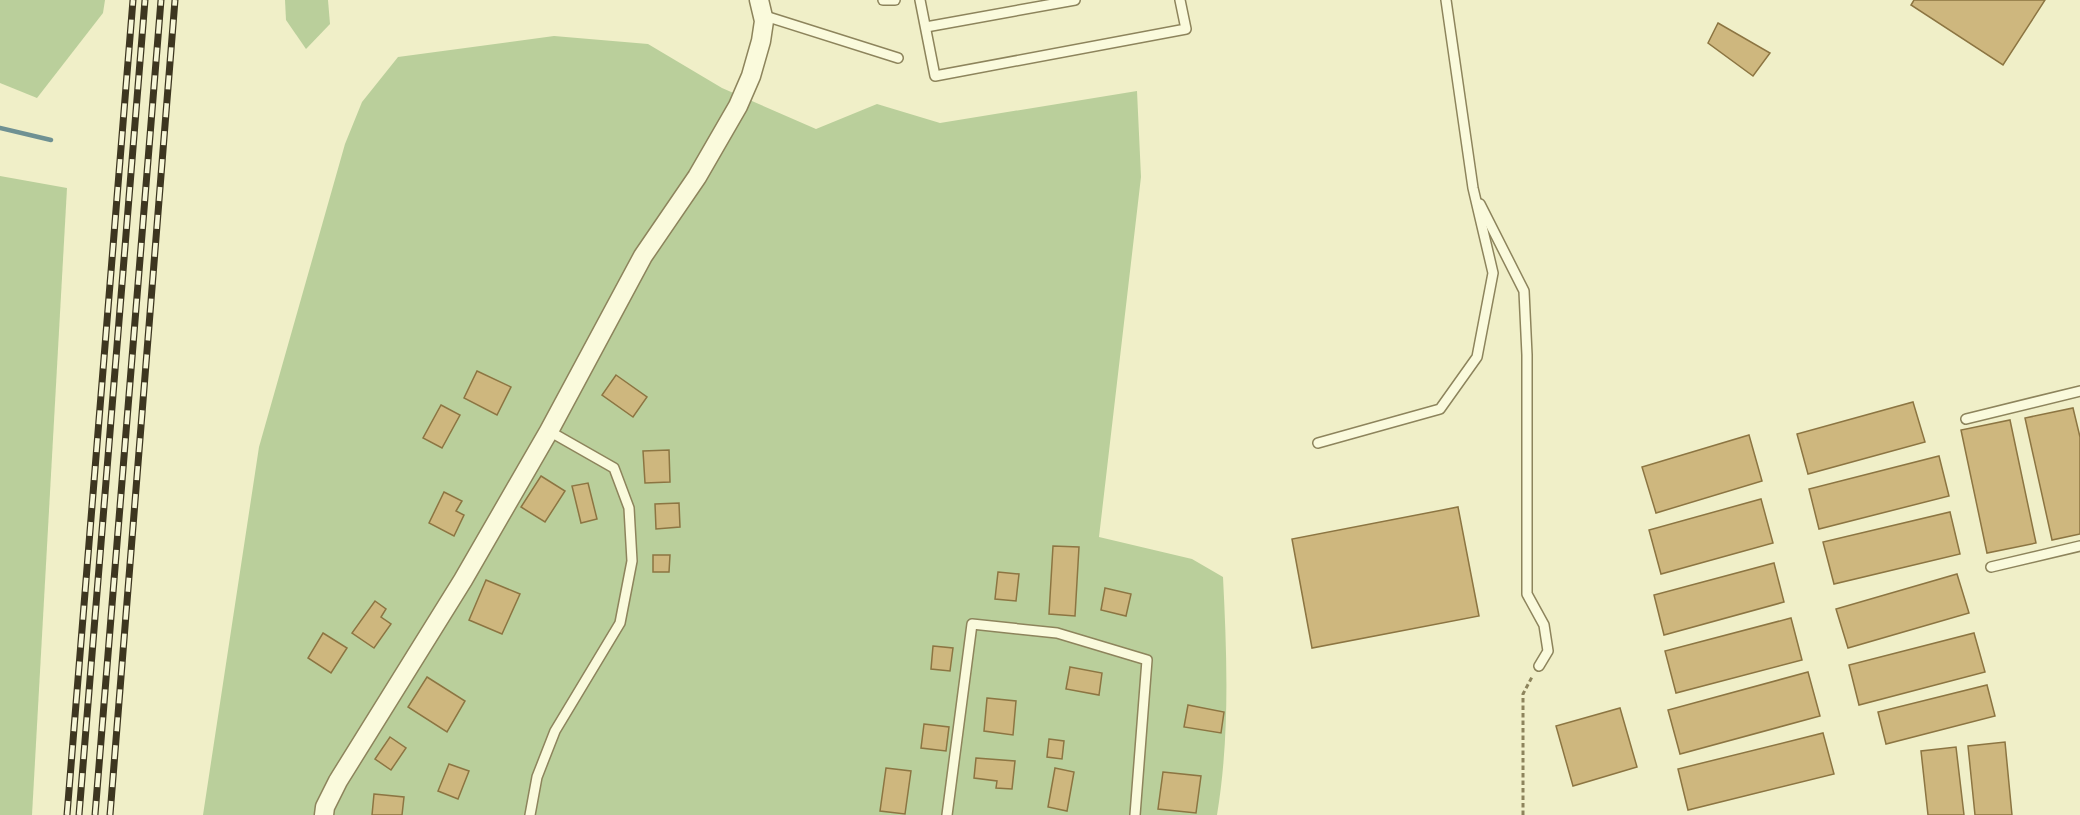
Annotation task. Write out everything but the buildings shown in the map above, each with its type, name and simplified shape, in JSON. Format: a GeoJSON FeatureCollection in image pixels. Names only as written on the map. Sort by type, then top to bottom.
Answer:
{"type":"FeatureCollection","features":[{"type":"Feature","properties":{"kind":"street"},"geometry":{"type":"LineString","coordinates":[[324,815],[325,807],[338,781],[463,580],[549,431],[643,256],[697,177],[738,106],[756,58],[762,31],[761,7]]}},
{"type":"Feature","properties":{"kind":"lane"},"geometry":{"type":"LineString","coordinates":[[884,0],[895,0]]}},
{"type":"Feature","properties":{"kind":"lane"},"geometry":{"type":"LineString","coordinates":[[920,0],[935,76],[1186,29],[1180,0]]}},
{"type":"Feature","properties":{"kind":"lane"},"geometry":{"type":"LineString","coordinates":[[926,27],[1075,0]]}},
{"type":"Feature","properties":{"kind":"lane"},"geometry":{"type":"LineString","coordinates":[[1318,443],[1440,409],[1477,357],[1493,273],[1473,188],[1446,0]]}},
{"type":"Feature","properties":{"kind":"lane"},"geometry":{"type":"LineString","coordinates":[[761,7],[898,58]]}},
{"type":"Feature","properties":{"kind":"lane"},"geometry":{"type":"LineString","coordinates":[[1473,188],[1524,291],[1527,355],[1527,594],[1544,625],[1548,651],[1539,666]]}},
{"type":"Feature","properties":{"kind":"lane"},"geometry":{"type":"LineString","coordinates":[[1966,419],[2080,391]]}},
{"type":"Feature","properties":{"kind":"lane"},"geometry":{"type":"LineString","coordinates":[[530,815],[537,777],[555,731],[620,623],[632,561],[629,508],[614,468],[549,431]]}},
{"type":"Feature","properties":{"kind":"lane"},"geometry":{"type":"LineString","coordinates":[[1991,567],[2080,546]]}},
{"type":"Feature","properties":{"kind":"lane"},"geometry":{"type":"LineString","coordinates":[[947,815],[972,624],[1057,633],[1147,660],[1135,815]]}},
{"type":"Feature","properties":{"kind":"path"},"geometry":{"type":"LineString","coordinates":[[1523,815],[1523,694],[1539,666]]}},
{"type":"Feature","properties":{"kind":"green space"},"geometry":{"type":"Polygon","coordinates":[[[0,0],[105,0],[103,13],[37,98],[0,83],[0,0]]]}},
{"type":"Feature","properties":{"kind":"green space"},"geometry":{"type":"Polygon","coordinates":[[[285,0],[328,0],[330,24],[306,49],[286,20],[285,0]]]}},
{"type":"Feature","properties":{"kind":"green space"},"geometry":{"type":"Polygon","coordinates":[[[554,36],[648,44],[722,88],[816,129],[877,104],[940,123],[1137,91],[1141,177],[1099,537],[1192,559],[1223,577],[1226,726],[1217,815],[203,815],[259,447],[345,144],[362,102],[398,57],[554,36]]]}},
{"type":"Feature","properties":{"kind":"green space"},"geometry":{"type":"Polygon","coordinates":[[[0,176],[67,188],[32,815],[0,815],[0,176]]]}},
{"type":"Feature","properties":{"kind":"waterway"},"geometry":{"type":"LineString","coordinates":[[0,128],[51,140]]}},
{"type":"Feature","properties":{"kind":"railway"},"geometry":{"type":"LineString","coordinates":[[67,815],[133,0]]}},
{"type":"Feature","properties":{"kind":"railway"},"geometry":{"type":"LineString","coordinates":[[79,815],[145,0]]}},
{"type":"Feature","properties":{"kind":"railway"},"geometry":{"type":"LineString","coordinates":[[95,815],[161,0]]}},
{"type":"Feature","properties":{"kind":"railway"},"geometry":{"type":"LineString","coordinates":[[110,815],[175,0]]}}]}
